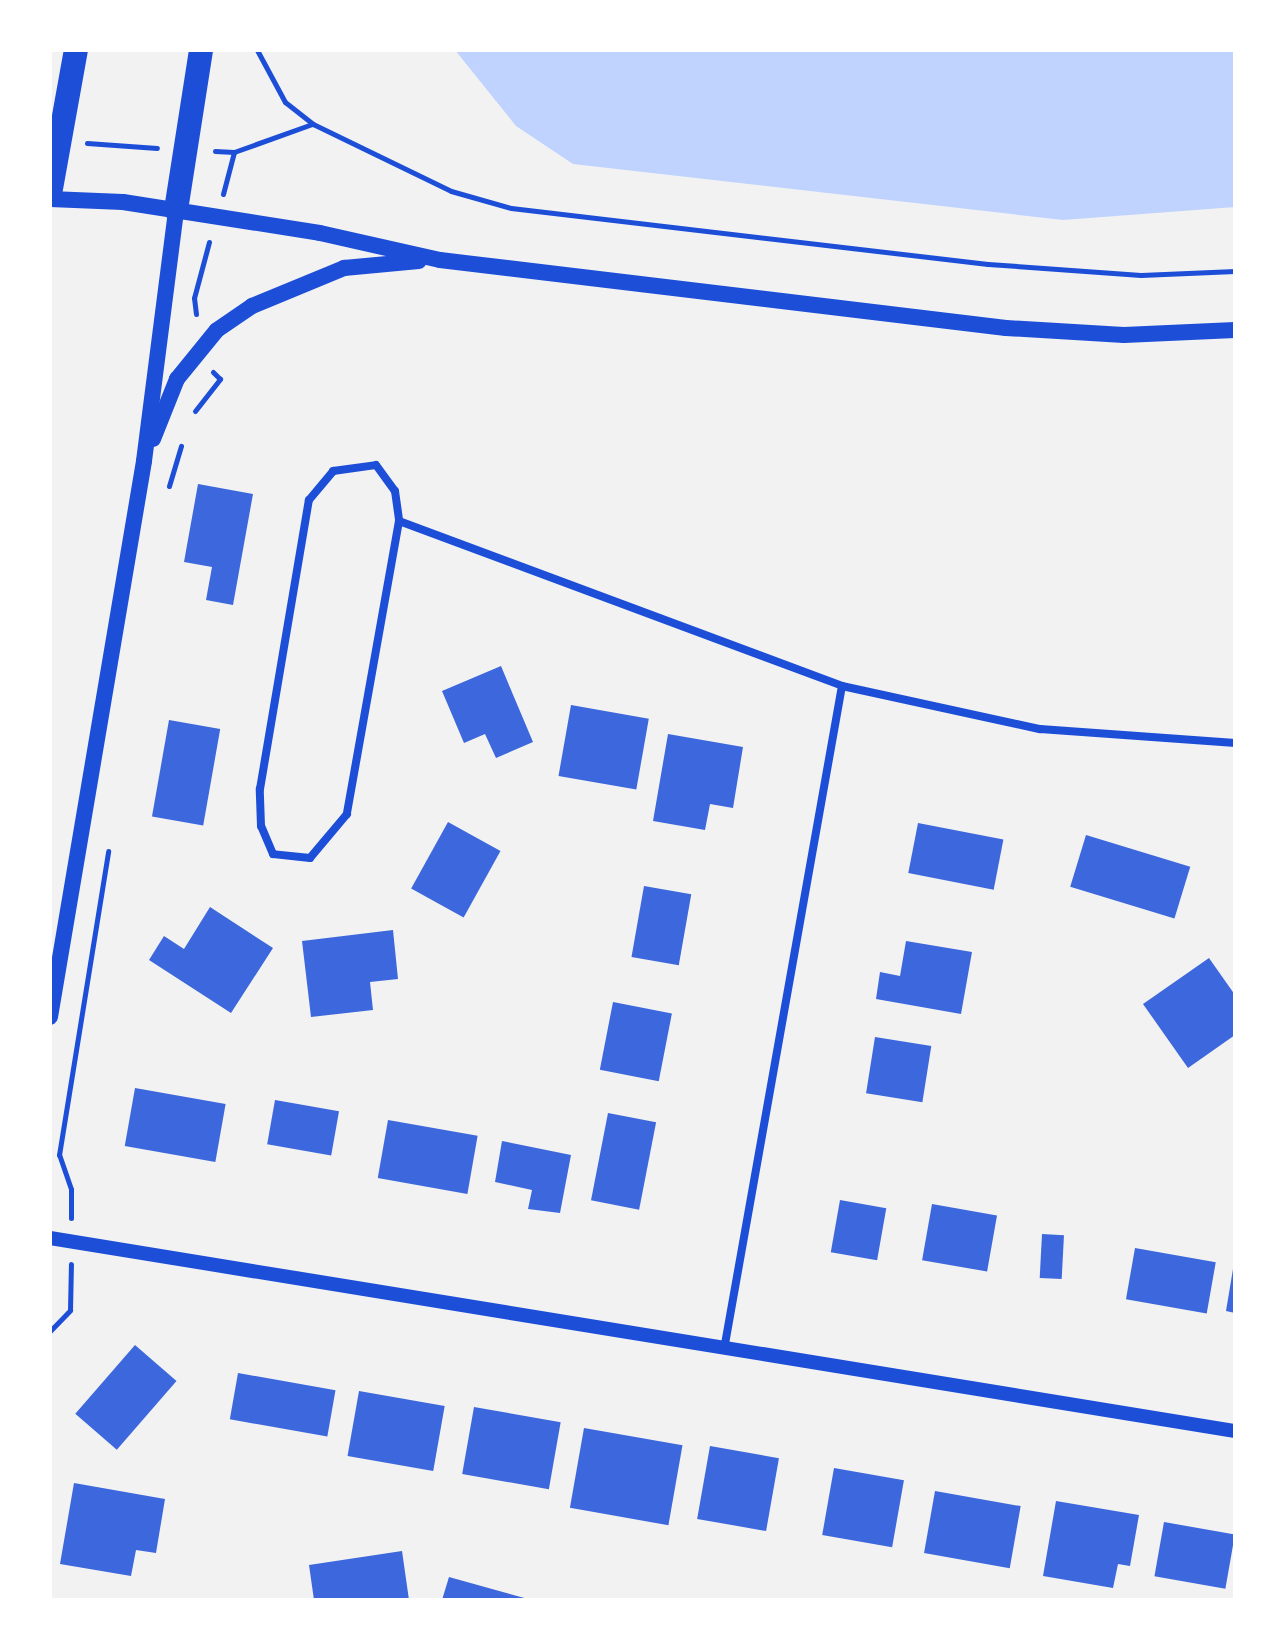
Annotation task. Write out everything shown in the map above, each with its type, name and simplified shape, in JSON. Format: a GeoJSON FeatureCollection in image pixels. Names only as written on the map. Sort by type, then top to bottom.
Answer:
{"type":"FeatureCollection","features":[{"type":"Feature","properties":{"kind":"highway"},"geometry":{"type":"LineString","coordinates":[[50,196],[76,50]]}},
{"type":"Feature","properties":{"kind":"highway"},"geometry":{"type":"LineString","coordinates":[[176,210],[201,50]]}},
{"type":"Feature","properties":{"kind":"main road"},"geometry":{"type":"LineString","coordinates":[[50,196],[176,210],[320,233],[440,260],[1006,328],[1124,335],[1235,330]]}},
{"type":"Feature","properties":{"kind":"main road"},"geometry":{"type":"LineString","coordinates":[[50,1017],[144,461],[176,210]]}},
{"type":"Feature","properties":{"kind":"main road"},"geometry":{"type":"LineString","coordinates":[[144,461],[177,379],[217,330],[252,306],[344,268],[440,260]]}},
{"type":"Feature","properties":{"kind":"street"},"geometry":{"type":"LineString","coordinates":[[376,465],[395,491],[399,521],[347,814],[310,858],[273,854],[261,826],[260,789],[309,500],[333,471],[376,465]]}},
{"type":"Feature","properties":{"kind":"street"},"geometry":{"type":"LineString","coordinates":[[399,521],[842,686],[1040,729],[1235,743]]}},
{"type":"Feature","properties":{"kind":"street"},"geometry":{"type":"LineString","coordinates":[[725,1344],[842,686]]}},
{"type":"Feature","properties":{"kind":"street"},"geometry":{"type":"LineString","coordinates":[[50,1238],[725,1344],[1235,1431]]}},
{"type":"Feature","properties":{"kind":"path"},"geometry":{"type":"LineString","coordinates":[[257,50],[285,102],[313,124],[451,191],[511,208],[988,264],[1141,275],[1235,271]]}},
{"type":"Feature","properties":{"kind":"path"},"geometry":{"type":"LineString","coordinates":[[234,152],[313,124]]}},
{"type":"Feature","properties":{"kind":"path"},"geometry":{"type":"LineString","coordinates":[[76,144],[169,149]]}},
{"type":"Feature","properties":{"kind":"path"},"geometry":{"type":"LineString","coordinates":[[194,298],[209,242]]}},
{"type":"Feature","properties":{"kind":"path"},"geometry":{"type":"LineString","coordinates":[[190,423],[220,379]]}},
{"type":"Feature","properties":{"kind":"path"},"geometry":{"type":"LineString","coordinates":[[166,501],[186,434]]}},
{"type":"Feature","properties":{"kind":"path"},"geometry":{"type":"LineString","coordinates":[[71,1200],[71,1189],[59,1155],[110,839]]}},
{"type":"Feature","properties":{"kind":"path"},"geometry":{"type":"LineString","coordinates":[[50,1153],[59,1155]]}},
{"type":"Feature","properties":{"kind":"path"},"geometry":{"type":"LineString","coordinates":[[50,1331],[71,1305]]}},
{"type":"Feature","properties":{"kind":"water"},"geometry":{"type":"Polygon","coordinates":[[[455,50],[1235,50],[1235,207],[1063,220],[573,164],[516,126],[455,50]]]}},
{"type":"Feature","properties":{"kind":"building"},"geometry":{"type":"Polygon","coordinates":[[[198,484],[253,494],[233,605],[206,600],[212,567],[184,562],[198,484]]]}},
{"type":"Feature","properties":{"kind":"building"},"geometry":{"type":"Polygon","coordinates":[[[501,666],[533,742],[496,758],[485,734],[464,743],[442,691],[501,666]]]}},
{"type":"Feature","properties":{"kind":"building"},"geometry":{"type":"Polygon","coordinates":[[[571,705],[649,719],[636,790],[558,776],[571,705]]]}},
{"type":"Feature","properties":{"kind":"building"},"geometry":{"type":"Polygon","coordinates":[[[169,720],[220,729],[203,826],[152,817],[169,720]]]}},
{"type":"Feature","properties":{"kind":"building"},"geometry":{"type":"Polygon","coordinates":[[[668,734],[743,747],[733,808],[710,804],[705,830],[653,821],[668,734]]]}},
{"type":"Feature","properties":{"kind":"building"},"geometry":{"type":"Polygon","coordinates":[[[448,822],[500,851],[464,918],[411,888],[448,822]]]}},
{"type":"Feature","properties":{"kind":"building"},"geometry":{"type":"Polygon","coordinates":[[[918,823],[1003,840],[994,890],[908,873],[918,823]]]}},
{"type":"Feature","properties":{"kind":"building"},"geometry":{"type":"Polygon","coordinates":[[[1086,835],[1190,867],[1174,919],[1070,887],[1086,835]]]}},
{"type":"Feature","properties":{"kind":"building"},"geometry":{"type":"Polygon","coordinates":[[[644,886],[691,894],[679,965],[631,957],[644,886]]]}},
{"type":"Feature","properties":{"kind":"building"},"geometry":{"type":"Polygon","coordinates":[[[210,907],[273,948],[231,1013],[149,960],[164,936],[184,949],[210,907]]]}},
{"type":"Feature","properties":{"kind":"building"},"geometry":{"type":"Polygon","coordinates":[[[393,930],[398,979],[370,982],[373,1010],[311,1017],[302,941],[393,930]]]}},
{"type":"Feature","properties":{"kind":"building"},"geometry":{"type":"Polygon","coordinates":[[[906,941],[972,952],[961,1014],[876,999],[880,972],[900,976],[906,941]]]}},
{"type":"Feature","properties":{"kind":"building"},"geometry":{"type":"Polygon","coordinates":[[[1209,958],[1235,995],[1235,1035],[1188,1068],[1143,1004],[1209,958]]]}},
{"type":"Feature","properties":{"kind":"building"},"geometry":{"type":"Polygon","coordinates":[[[613,1002],[672,1013],[659,1081],[600,1070],[613,1002]]]}},
{"type":"Feature","properties":{"kind":"building"},"geometry":{"type":"Polygon","coordinates":[[[875,1037],[931,1046],[922,1102],[866,1093],[875,1037]]]}},
{"type":"Feature","properties":{"kind":"building"},"geometry":{"type":"Polygon","coordinates":[[[135,1088],[226,1104],[215,1162],[125,1146],[135,1088]]]}},
{"type":"Feature","properties":{"kind":"building"},"geometry":{"type":"Polygon","coordinates":[[[275,1100],[339,1111],[331,1156],[267,1144],[275,1100]]]}},
{"type":"Feature","properties":{"kind":"building"},"geometry":{"type":"Polygon","coordinates":[[[608,1113],[656,1122],[639,1210],[591,1200],[608,1113]]]}},
{"type":"Feature","properties":{"kind":"building"},"geometry":{"type":"Polygon","coordinates":[[[388,1120],[478,1136],[467,1194],[378,1178],[388,1120]]]}},
{"type":"Feature","properties":{"kind":"building"},"geometry":{"type":"Polygon","coordinates":[[[502,1141],[571,1155],[560,1213],[528,1209],[532,1190],[495,1182],[502,1141]]]}},
{"type":"Feature","properties":{"kind":"building"},"geometry":{"type":"Polygon","coordinates":[[[840,1200],[886,1208],[877,1260],[831,1252],[840,1200]]]}},
{"type":"Feature","properties":{"kind":"building"},"geometry":{"type":"Polygon","coordinates":[[[932,1204],[997,1215],[987,1272],[922,1260],[932,1204]]]}},
{"type":"Feature","properties":{"kind":"building"},"geometry":{"type":"Polygon","coordinates":[[[1042,1234],[1064,1235],[1062,1279],[1040,1278],[1042,1234]]]}},
{"type":"Feature","properties":{"kind":"building"},"geometry":{"type":"Polygon","coordinates":[[[1135,1248],[1216,1262],[1207,1313],[1126,1299],[1135,1248]]]}},
{"type":"Feature","properties":{"kind":"building"},"geometry":{"type":"Polygon","coordinates":[[[1235,1269],[1235,1313],[1226,1311],[1235,1269]]]}},
{"type":"Feature","properties":{"kind":"building"},"geometry":{"type":"Polygon","coordinates":[[[135,1345],[177,1381],[117,1450],[75,1414],[135,1345]]]}},
{"type":"Feature","properties":{"kind":"building"},"geometry":{"type":"Polygon","coordinates":[[[238,1373],[335,1390],[327,1436],[230,1419],[238,1373]]]}},
{"type":"Feature","properties":{"kind":"building"},"geometry":{"type":"Polygon","coordinates":[[[359,1391],[445,1406],[433,1471],[348,1456],[359,1391]]]}},
{"type":"Feature","properties":{"kind":"building"},"geometry":{"type":"Polygon","coordinates":[[[474,1407],[561,1422],[549,1489],[462,1474],[474,1407]]]}},
{"type":"Feature","properties":{"kind":"building"},"geometry":{"type":"Polygon","coordinates":[[[584,1428],[682,1445],[668,1525],[570,1508],[584,1428]]]}},
{"type":"Feature","properties":{"kind":"building"},"geometry":{"type":"Polygon","coordinates":[[[710,1446],[779,1458],[766,1531],[697,1519],[710,1446]]]}},
{"type":"Feature","properties":{"kind":"building"},"geometry":{"type":"Polygon","coordinates":[[[834,1468],[904,1480],[892,1547],[822,1535],[834,1468]]]}},
{"type":"Feature","properties":{"kind":"building"},"geometry":{"type":"Polygon","coordinates":[[[74,1483],[165,1499],[156,1553],[136,1550],[131,1576],[60,1564],[74,1483]]]}},
{"type":"Feature","properties":{"kind":"building"},"geometry":{"type":"Polygon","coordinates":[[[935,1491],[1021,1506],[1010,1568],[924,1553],[935,1491]]]}},
{"type":"Feature","properties":{"kind":"building"},"geometry":{"type":"Polygon","coordinates":[[[1056,1501],[1139,1515],[1130,1566],[1118,1564],[1113,1588],[1043,1576],[1056,1501]]]}},
{"type":"Feature","properties":{"kind":"building"},"geometry":{"type":"Polygon","coordinates":[[[1164,1522],[1235,1535],[1225,1589],[1154,1576],[1164,1522]]]}},
{"type":"Feature","properties":{"kind":"building"},"geometry":{"type":"Polygon","coordinates":[[[402,1551],[409,1600],[314,1600],[309,1565],[402,1551]]]}},
{"type":"Feature","properties":{"kind":"building"},"geometry":{"type":"Polygon","coordinates":[[[449,1577],[528,1599],[528,1600],[442,1600],[449,1577]]]}}]}
